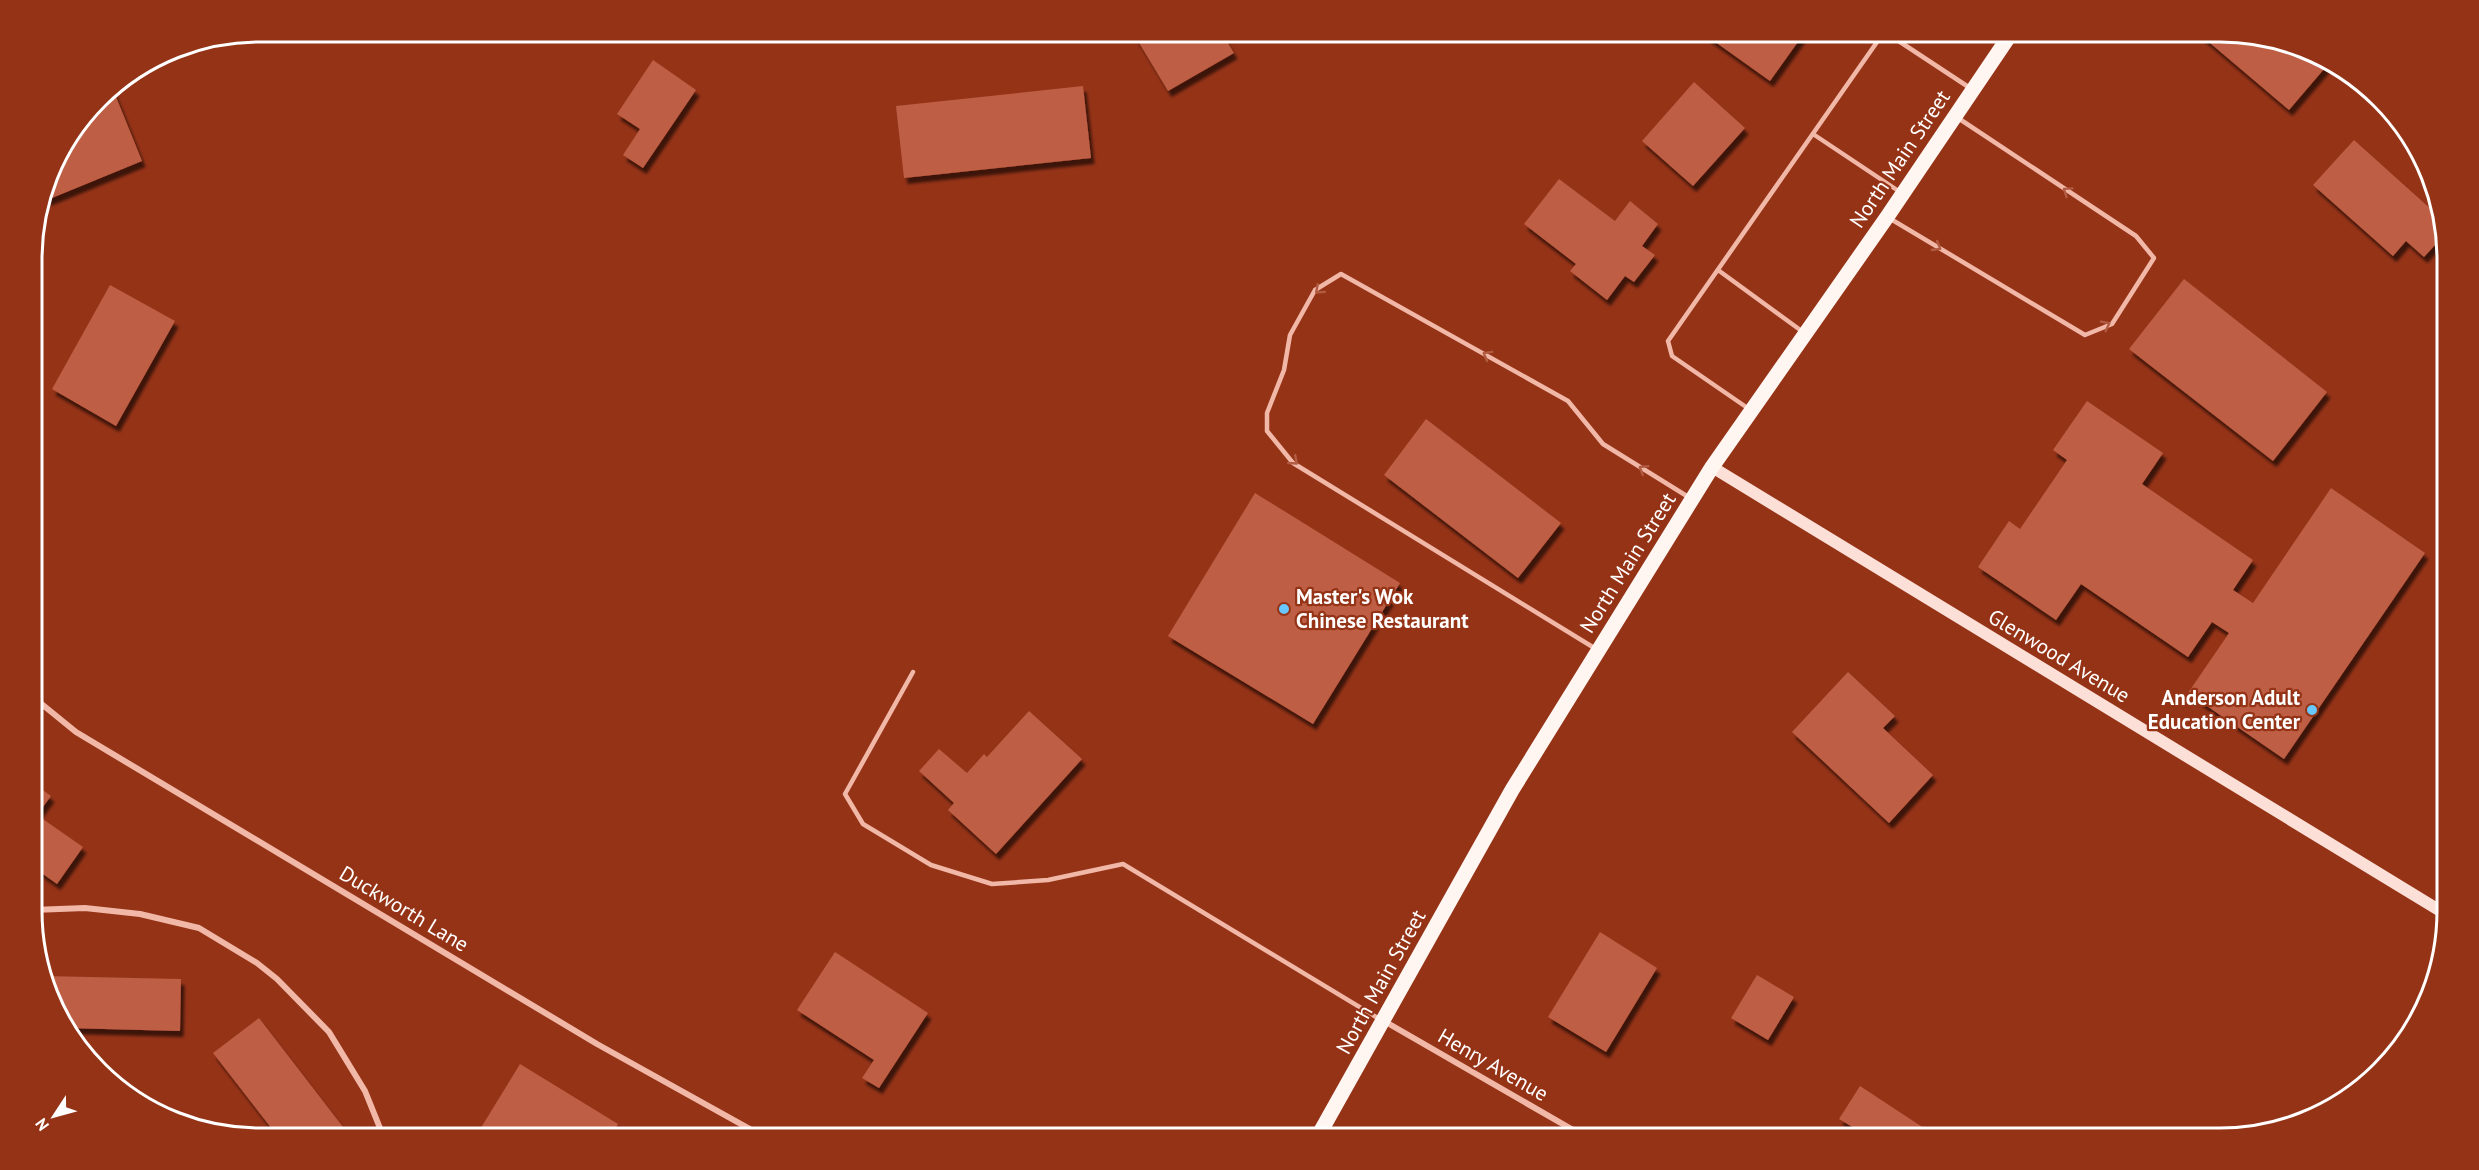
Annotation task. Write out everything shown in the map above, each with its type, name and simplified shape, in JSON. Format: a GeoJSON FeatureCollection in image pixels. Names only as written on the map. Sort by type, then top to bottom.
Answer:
{"type":"FeatureCollection","features":[{"type":"Feature","properties":{"kind":"main road","name":"North Main Street"},"geometry":{"type":"LineString","coordinates":[[1323,1128],[1512,790],[1712,467],[1887,217],[2005,42]]}},
{"type":"Feature","properties":{"kind":"street","name":"Glenwood Avenue"},"geometry":{"type":"LineString","coordinates":[[1712,467],[2437,909]]}},
{"type":"Feature","properties":{"kind":"street","name":"Duckworth Lane"},"geometry":{"type":"LineString","coordinates":[[42,704],[76,732],[597,1044],[748,1128]]}},
{"type":"Feature","properties":{"kind":"street"},"geometry":{"type":"LineString","coordinates":[[42,910],[85,908],[140,914],[199,928],[257,963],[277,979],[329,1032],[365,1091],[380,1128]]}},
{"type":"Feature","properties":{"kind":"street","name":"Henry Avenue"},"geometry":{"type":"LineString","coordinates":[[1383,1021],[1570,1128]]}},
{"type":"Feature","properties":{"kind":"lane"},"geometry":{"type":"LineString","coordinates":[[1751,411],[1672,356],[1668,341],[1878,42]]}},
{"type":"Feature","properties":{"kind":"lane"},"geometry":{"type":"LineString","coordinates":[[1900,42],[1972,89]]}},
{"type":"Feature","properties":{"kind":"lane"},"geometry":{"type":"LineString","coordinates":[[1887,217],[2085,334],[2112,324],[2154,258],[2136,236],[1954,115]]}},
{"type":"Feature","properties":{"kind":"lane"},"geometry":{"type":"LineString","coordinates":[[1813,134],[1902,194]]}},
{"type":"Feature","properties":{"kind":"lane"},"geometry":{"type":"LineString","coordinates":[[1718,270],[1806,333]]}},
{"type":"Feature","properties":{"kind":"lane"},"geometry":{"type":"LineString","coordinates":[[1599,651],[1293,463],[1267,431],[1267,413],[1284,370],[1290,335],[1315,290],[1341,274],[1352,280],[1568,401],[1603,444],[1692,499]]}},
{"type":"Feature","properties":{"kind":"lane"},"geometry":{"type":"LineString","coordinates":[[913,672],[845,794],[863,824],[932,865],[992,884],[1048,880],[1123,864],[1383,1021]]}},
{"type":"Feature","properties":{"kind":"building"},"geometry":{"type":"Polygon","coordinates":[[[1139,42],[1227,42],[1234,53],[1168,91],[1139,42]]]}},
{"type":"Feature","properties":{"kind":"building"},"geometry":{"type":"Polygon","coordinates":[[[1715,42],[1798,42],[1770,81],[1715,42]]]}},
{"type":"Feature","properties":{"kind":"building"},"geometry":{"type":"Polygon","coordinates":[[[2209,42],[2234,42],[2276,49],[2324,69],[2289,110],[2209,42]]]}},
{"type":"Feature","properties":{"kind":"building"},"geometry":{"type":"Polygon","coordinates":[[[653,60],[696,90],[643,168],[623,155],[640,129],[617,114],[653,60]]]}},
{"type":"Feature","properties":{"kind":"building"},"geometry":{"type":"Polygon","coordinates":[[[1694,82],[1745,128],[1693,186],[1642,141],[1694,82]]]}},
{"type":"Feature","properties":{"kind":"building"},"geometry":{"type":"Polygon","coordinates":[[[1083,86],[1091,158],[904,178],[896,106],[1083,86]]]}},
{"type":"Feature","properties":{"kind":"building"},"geometry":{"type":"Polygon","coordinates":[[[116,96],[142,161],[51,199],[71,151],[87,127],[116,96]]]}},
{"type":"Feature","properties":{"kind":"building"},"geometry":{"type":"Polygon","coordinates":[[[2354,140],[2431,210],[2437,243],[2424,257],[2406,241],[2393,256],[2313,185],[2354,140]]]}},
{"type":"Feature","properties":{"kind":"building"},"geometry":{"type":"Polygon","coordinates":[[[1559,179],[1615,221],[1630,201],[1658,224],[1642,246],[1655,255],[1634,282],[1625,276],[1607,300],[1570,271],[1576,264],[1524,224],[1559,179]]]}},
{"type":"Feature","properties":{"kind":"building"},"geometry":{"type":"Polygon","coordinates":[[[2184,279],[2327,392],[2273,461],[2129,349],[2184,279]]]}},
{"type":"Feature","properties":{"kind":"building"},"geometry":{"type":"Polygon","coordinates":[[[110,285],[175,321],[116,426],[52,389],[110,285]]]}},
{"type":"Feature","properties":{"kind":"building"},"geometry":{"type":"Polygon","coordinates":[[[2087,401],[2163,453],[2142,484],[2253,560],[2233,590],[2253,603],[2331,488],[2425,553],[2284,759],[2188,693],[2229,633],[2212,622],[2188,657],[2081,584],[2056,620],[1978,567],[2009,521],[2020,529],[2067,460],[2053,450],[2087,401]]]}},
{"type":"Feature","properties":{"kind":"building"},"geometry":{"type":"Polygon","coordinates":[[[1426,419],[1561,523],[1518,578],[1384,475],[1426,419]]]}},
{"type":"Feature","properties":{"kind":"building","name":"Master's Wok Chinese Restaurant"},"geometry":{"type":"Polygon","coordinates":[[[1255,493],[1400,583],[1313,724],[1168,636],[1255,493]]]}},
{"type":"Feature","properties":{"kind":"building"},"geometry":{"type":"Polygon","coordinates":[[[1848,672],[1895,716],[1883,728],[1933,775],[1889,823],[1792,732],[1848,672]]]}},
{"type":"Feature","properties":{"kind":"building"},"geometry":{"type":"Polygon","coordinates":[[[1029,711],[1082,759],[996,854],[948,810],[954,803],[919,771],[939,749],[967,773],[984,754],[987,757],[1029,711]]]}},
{"type":"Feature","properties":{"kind":"building"},"geometry":{"type":"Polygon","coordinates":[[[42,790],[51,796],[42,808],[42,790]]]}},
{"type":"Feature","properties":{"kind":"building"},"geometry":{"type":"Polygon","coordinates":[[[42,818],[83,847],[57,884],[42,873],[42,818]]]}},
{"type":"Feature","properties":{"kind":"building"},"geometry":{"type":"Polygon","coordinates":[[[1600,932],[1657,968],[1606,1052],[1548,1017],[1600,932]]]}},
{"type":"Feature","properties":{"kind":"building"},"geometry":{"type":"Polygon","coordinates":[[[835,952],[928,1013],[879,1088],[862,1078],[874,1060],[797,1010],[835,952]]]}},
{"type":"Feature","properties":{"kind":"building"},"geometry":{"type":"Polygon","coordinates":[[[1757,975],[1794,997],[1768,1040],[1731,1018],[1757,975]]]}},
{"type":"Feature","properties":{"kind":"building"},"geometry":{"type":"Polygon","coordinates":[[[52,976],[181,979],[180,1031],[77,1028],[64,1007],[52,976]]]}},
{"type":"Feature","properties":{"kind":"building"},"geometry":{"type":"Polygon","coordinates":[[[259,1018],[343,1127],[271,1128],[213,1053],[259,1018]]]}},
{"type":"Feature","properties":{"kind":"building"},"geometry":{"type":"Polygon","coordinates":[[[520,1064],[618,1124],[616,1128],[481,1128],[520,1064]]]}},
{"type":"Feature","properties":{"kind":"building"},"geometry":{"type":"Polygon","coordinates":[[[1860,1086],[1924,1128],[1854,1128],[1839,1119],[1860,1086]]]}},
{"type":"Feature","properties":{"kind":"place","name":"Master's Wok Chinese Restaurant"},"geometry":{"type":"Point","coordinates":[1284,609]}},
{"type":"Feature","properties":{"kind":"place","name":"Anderson Adult Education Center"},"geometry":{"type":"Point","coordinates":[2312,710]}}]}
